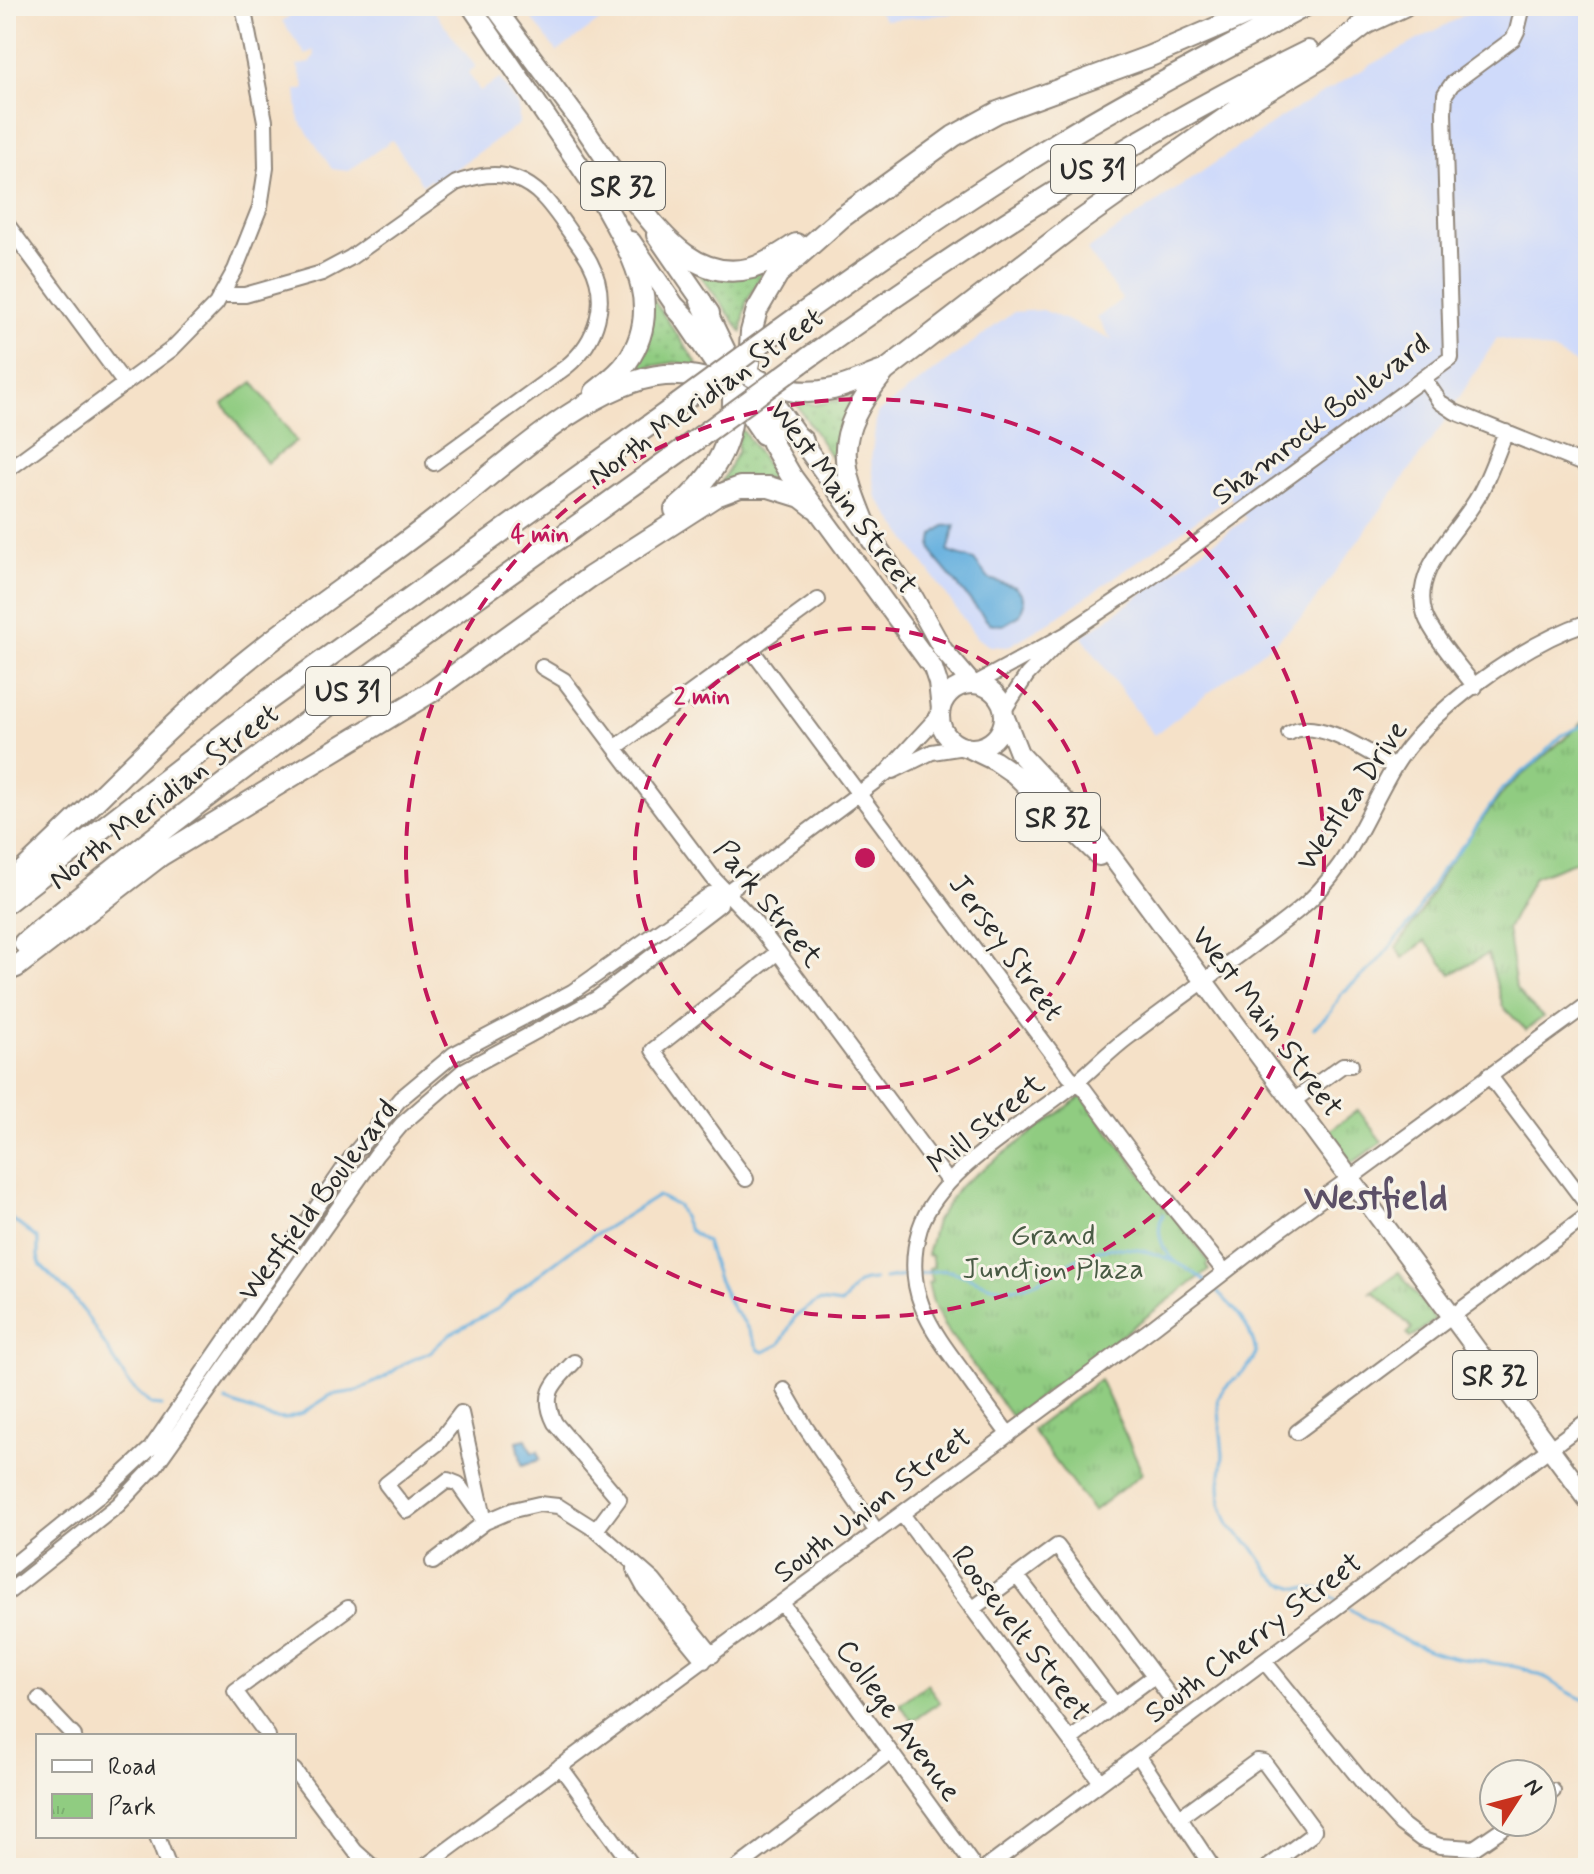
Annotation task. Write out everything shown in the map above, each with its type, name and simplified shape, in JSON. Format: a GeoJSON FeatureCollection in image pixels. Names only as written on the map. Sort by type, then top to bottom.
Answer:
{"type":"FeatureCollection","features":[{"type":"Feature","properties":{"kind":"highway"},"geometry":{"type":"LineString","coordinates":[[627,552],[690,498],[714,471],[733,425],[754,320],[772,282],[841,218],[979,121],[1148,57],[1267,6]]}},
{"type":"Feature","properties":{"kind":"highway","name":"North Meridian Street"},"geometry":{"type":"LineString","coordinates":[[6,903],[256,709],[890,250],[1050,147],[1173,75],[1305,6]]}},
{"type":"Feature","properties":{"kind":"highway","name":"North Meridian Street"},"geometry":{"type":"LineString","coordinates":[[6,959],[123,863],[279,743],[801,363],[950,259],[1087,173],[1215,99],[1404,6]]}},
{"type":"Feature","properties":{"kind":"highway"},"geometry":{"type":"LineString","coordinates":[[872,540],[847,475],[846,445],[856,410],[886,370],[1077,223],[1258,96],[1322,58],[1368,22]]}},
{"type":"Feature","properties":{"kind":"highway"},"geometry":{"type":"LineString","coordinates":[[623,186],[674,248],[696,262],[719,270],[745,269],[763,263],[841,218]]}},
{"type":"Feature","properties":{"kind":"highway"},"geometry":{"type":"LineString","coordinates":[[6,892],[14,879],[232,673],[426,527],[582,404],[627,362],[641,331],[645,302],[633,259],[596,189]]}},
{"type":"Feature","properties":{"kind":"highway"},"geometry":{"type":"LineString","coordinates":[[701,301],[790,474]]}},
{"type":"Feature","properties":{"kind":"highway"},"geometry":{"type":"LineString","coordinates":[[676,308],[743,382],[803,441]]}},
{"type":"Feature","properties":{"kind":"highway"},"geometry":{"type":"LineString","coordinates":[[582,404],[641,380],[665,375],[815,391],[840,387],[886,370]]}},
{"type":"Feature","properties":{"kind":"highway"},"geometry":{"type":"LineString","coordinates":[[6,971],[16,967],[160,856],[431,692],[627,552],[716,496],[740,487],[777,488],[801,497],[814,507]]}},
{"type":"Feature","properties":{"kind":"main road","name":"SR 32"},"geometry":{"type":"LineString","coordinates":[[471,6],[676,308]]}},
{"type":"Feature","properties":{"kind":"main road","name":"SR 32"},"geometry":{"type":"LineString","coordinates":[[494,6],[581,123],[701,301]]}},
{"type":"Feature","properties":{"kind":"main road","name":"West Main Street"},"geometry":{"type":"LineString","coordinates":[[803,441],[914,598],[943,650],[974,684]]}},
{"type":"Feature","properties":{"kind":"main road","name":"West Main Street"},"geometry":{"type":"LineString","coordinates":[[790,474],[933,668],[938,683],[940,712]]}},
{"type":"Feature","properties":{"kind":"main road"},"geometry":{"type":"LineString","coordinates":[[974,684],[984,686],[995,694],[1004,713],[1001,730],[995,739],[982,746],[965,747],[948,737],[941,724],[940,712],[950,692],[963,685],[974,684]]}},
{"type":"Feature","properties":{"kind":"main road","name":"West Main Street"},"geometry":{"type":"LineString","coordinates":[[1004,713],[1019,753],[1086,824],[1350,1178]]}},
{"type":"Feature","properties":{"kind":"main road","name":"West Main Street"},"geometry":{"type":"LineString","coordinates":[[965,747],[1001,764],[1014,774],[1141,897]]}},
{"type":"Feature","properties":{"kind":"main road","name":"SR 32"},"geometry":{"type":"LineString","coordinates":[[1350,1178],[1588,1500]]}},
{"type":"Feature","properties":{"kind":"street"},"geometry":{"type":"LineString","coordinates":[[6,471],[179,343],[222,295],[253,227],[266,168],[265,121],[243,6]]}},
{"type":"Feature","properties":{"kind":"street","name":"Shamrock Boulevard"},"geometry":{"type":"LineString","coordinates":[[974,684],[1065,635],[1143,583],[1425,380],[1451,358],[1445,94],[1452,84],[1513,39],[1523,6]]}},
{"type":"Feature","properties":{"kind":"street"},"geometry":{"type":"LineString","coordinates":[[222,295],[245,295],[322,273],[350,258],[456,183],[496,174],[531,187],[555,211],[597,278],[600,296],[591,340],[566,367],[434,463]]}},
{"type":"Feature","properties":{"kind":"street"},"geometry":{"type":"LineString","coordinates":[[6,223],[125,384]]}},
{"type":"Feature","properties":{"kind":"street"},"geometry":{"type":"LineString","coordinates":[[1425,380],[1446,407],[1588,466]]}},
{"type":"Feature","properties":{"kind":"street"},"geometry":{"type":"LineString","coordinates":[[1475,687],[1428,621],[1422,598],[1423,587],[1431,564],[1480,493],[1506,432]]}},
{"type":"Feature","properties":{"kind":"street"},"geometry":{"type":"LineString","coordinates":[[615,748],[818,600]]}},
{"type":"Feature","properties":{"kind":"street","name":"Westlea Drive"},"geometry":{"type":"LineString","coordinates":[[1204,981],[1297,911],[1327,882],[1360,834],[1394,767],[1426,727],[1475,687],[1538,645],[1588,622]]}},
{"type":"Feature","properties":{"kind":"street","name":"Shamrock Boulevard"},"geometry":{"type":"LineString","coordinates":[[1004,713],[1027,675],[1065,635]]}},
{"type":"Feature","properties":{"kind":"street","name":"Jersey Street"},"geometry":{"type":"LineString","coordinates":[[751,649],[1221,1275]]}},
{"type":"Feature","properties":{"kind":"street","name":"Park Street"},"geometry":{"type":"LineString","coordinates":[[542,667],[564,680],[723,894],[778,952],[948,1181]]}},
{"type":"Feature","properties":{"kind":"street","name":"Westfield Boulevard"},"geometry":{"type":"LineString","coordinates":[[6,1571],[106,1490],[151,1448],[353,1155],[400,1099],[454,1054],[558,1000],[711,894],[723,894],[885,774],[940,712]]}},
{"type":"Feature","properties":{"kind":"street"},"geometry":{"type":"LineString","coordinates":[[1289,733],[1301,728],[1317,730],[1352,744],[1394,767]]}},
{"type":"Feature","properties":{"kind":"street","name":"Westfield Boulevard"},"geometry":{"type":"LineString","coordinates":[[885,774],[937,750],[965,747]]}},
{"type":"Feature","properties":{"kind":"street","name":"Westfield Boulevard"},"geometry":{"type":"LineString","coordinates":[[6,1594],[118,1505],[145,1478],[283,1290],[376,1155],[422,1104],[475,1063],[556,1023],[596,999],[720,904],[723,894]]}},
{"type":"Feature","properties":{"kind":"street"},"geometry":{"type":"LineString","coordinates":[[746,1179],[653,1050],[778,952]]}},
{"type":"Feature","properties":{"kind":"street","name":"Mill Street"},"geometry":{"type":"LineString","coordinates":[[1009,1435],[932,1330],[922,1309],[916,1290],[915,1249],[928,1211],[948,1181],[1077,1082],[1128,1037],[1204,981]]}},
{"type":"Feature","properties":{"kind":"street","name":"South Union Street"},"geometry":{"type":"LineString","coordinates":[[423,1868],[1588,1004]]}},
{"type":"Feature","properties":{"kind":"street"},"geometry":{"type":"LineString","coordinates":[[1293,1101],[1343,1065],[1351,1065]]}},
{"type":"Feature","properties":{"kind":"street"},"geometry":{"type":"LineString","coordinates":[[1489,1075],[1588,1206]]}},
{"type":"Feature","properties":{"kind":"street"},"geometry":{"type":"LineString","coordinates":[[1297,1432],[1588,1215]]}},
{"type":"Feature","properties":{"kind":"street"},"geometry":{"type":"LineString","coordinates":[[574,1362],[550,1390],[549,1410],[555,1423],[619,1499],[596,1530]]}},
{"type":"Feature","properties":{"kind":"street"},"geometry":{"type":"LineString","coordinates":[[784,1390],[806,1428],[877,1532]]}},
{"type":"Feature","properties":{"kind":"street"},"geometry":{"type":"LineString","coordinates":[[461,1413],[485,1522],[458,1484],[448,1480],[407,1511],[386,1484],[438,1443],[461,1413]]}},
{"type":"Feature","properties":{"kind":"street","name":"South Cherry Street"},"geometry":{"type":"LineString","coordinates":[[986,1868],[1588,1420]]}},
{"type":"Feature","properties":{"kind":"street"},"geometry":{"type":"LineString","coordinates":[[433,1562],[485,1522],[513,1510],[539,1504],[558,1506],[596,1530],[630,1561],[645,1589],[708,1658]]}},
{"type":"Feature","properties":{"kind":"street","name":"Roosevelt Street"},"geometry":{"type":"LineString","coordinates":[[902,1514],[1101,1782]]}},
{"type":"Feature","properties":{"kind":"street"},"geometry":{"type":"LineString","coordinates":[[972,1609],[1057,1546],[1177,1706]]}},
{"type":"Feature","properties":{"kind":"street"},"geometry":{"type":"LineString","coordinates":[[1017,1576],[1115,1705]]}},
{"type":"Feature","properties":{"kind":"street","name":"College Avenue"},"geometry":{"type":"LineString","coordinates":[[782,1603],[975,1868]]}},
{"type":"Feature","properties":{"kind":"street"},"geometry":{"type":"LineString","coordinates":[[267,1734],[235,1691],[348,1608]]}},
{"type":"Feature","properties":{"kind":"street"},"geometry":{"type":"LineString","coordinates":[[1264,1661],[1364,1784],[1401,1824],[1421,1839],[1440,1846],[1474,1848],[1489,1838]]}},
{"type":"Feature","properties":{"kind":"street"},"geometry":{"type":"LineString","coordinates":[[1070,1740],[1154,1676]]}},
{"type":"Feature","properties":{"kind":"street"},"geometry":{"type":"LineString","coordinates":[[39,1699],[72,1734]]}},
{"type":"Feature","properties":{"kind":"street"},"geometry":{"type":"LineString","coordinates":[[737,1868],[890,1752]]}},
{"type":"Feature","properties":{"kind":"street"},"geometry":{"type":"LineString","coordinates":[[1138,1755],[1213,1868]]}},
{"type":"Feature","properties":{"kind":"street"},"geometry":{"type":"LineString","coordinates":[[1180,1817],[1257,1761],[1263,1761],[1314,1830],[1267,1868]]}},
{"type":"Feature","properties":{"kind":"street"},"geometry":{"type":"LineString","coordinates":[[560,1766],[634,1868]]}},
{"type":"Feature","properties":{"kind":"street"},"geometry":{"type":"LineString","coordinates":[[296,1773],[355,1851],[374,1868]]}},
{"type":"Feature","properties":{"kind":"street"},"geometry":{"type":"LineString","coordinates":[[158,1838],[169,1868]]}},
{"type":"Feature","properties":{"kind":"street"},"geometry":{"type":"LineString","coordinates":[[355,1851],[359,1868]]}},
{"type":"Feature","properties":{"kind":"shaded area"},"geometry":{"type":"Polygon","coordinates":[[[283,6],[430,6],[476,67],[468,73],[480,91],[500,79],[519,107],[519,124],[434,184],[430,179],[423,185],[392,140],[348,171],[332,169],[299,120],[296,90],[305,87],[297,65],[311,63],[315,54],[313,50],[306,55],[282,21],[289,17],[283,6]]]}},
{"type":"Feature","properties":{"kind":"shaded area"},"geometry":{"type":"Polygon","coordinates":[[[523,6],[620,6],[557,52],[523,6]]]}},
{"type":"Feature","properties":{"kind":"shaded area"},"geometry":{"type":"Polygon","coordinates":[[[874,6],[962,6],[951,14],[885,20],[874,6]]]}},
{"type":"Feature","properties":{"kind":"shaded area"},"geometry":{"type":"Polygon","coordinates":[[[1481,6],[1588,6],[1588,371],[1553,351],[1497,338],[1438,431],[1305,614],[1277,640],[1154,735],[1082,637],[1246,519],[1230,497],[1050,622],[1007,647],[989,646],[977,638],[877,498],[871,460],[877,413],[1014,312],[1043,310],[1112,340],[1097,318],[1122,299],[1087,250],[1282,117],[1481,6]]]}},
{"type":"Feature","properties":{"kind":"green space"},"geometry":{"type":"Polygon","coordinates":[[[763,271],[746,303],[742,332],[698,272],[763,271]]]}},
{"type":"Feature","properties":{"kind":"green space"},"geometry":{"type":"Polygon","coordinates":[[[652,298],[698,369],[676,362],[630,370],[652,298]]]}},
{"type":"Feature","properties":{"kind":"green space"},"geometry":{"type":"Polygon","coordinates":[[[253,382],[296,441],[267,463],[223,404],[253,382]]]}},
{"type":"Feature","properties":{"kind":"green space"},"geometry":{"type":"Polygon","coordinates":[[[856,396],[838,467],[793,399],[815,405],[856,396]]]}},
{"type":"Feature","properties":{"kind":"green space"},"geometry":{"type":"Polygon","coordinates":[[[739,429],[774,479],[721,483],[737,452],[739,429]]]}},
{"type":"Feature","properties":{"kind":"green space"},"geometry":{"type":"Polygon","coordinates":[[[1588,718],[1588,857],[1534,877],[1507,929],[1516,988],[1543,1017],[1526,1030],[1503,1007],[1488,954],[1451,974],[1425,941],[1403,958],[1397,947],[1422,911],[1444,870],[1505,790],[1588,718]]]}},
{"type":"Feature","properties":{"kind":"green space","name":"Grand Junction Plaza"},"geometry":{"type":"Polygon","coordinates":[[[1082,1096],[1209,1262],[1206,1265],[1209,1270],[1012,1417],[944,1326],[928,1283],[932,1282],[929,1268],[934,1267],[931,1256],[927,1255],[936,1221],[959,1187],[1082,1096]]]}},
{"type":"Feature","properties":{"kind":"green space"},"geometry":{"type":"Polygon","coordinates":[[[1358,1110],[1382,1142],[1352,1163],[1329,1131],[1358,1110]]]}},
{"type":"Feature","properties":{"kind":"green space"},"geometry":{"type":"Polygon","coordinates":[[[1399,1272],[1435,1320],[1410,1338],[1407,1334],[1412,1329],[1409,1325],[1374,1292],[1370,1293],[1399,1272]]]}},
{"type":"Feature","properties":{"kind":"green space"},"geometry":{"type":"Polygon","coordinates":[[[1100,1379],[1143,1473],[1093,1511],[1032,1430],[1100,1379]]]}},
{"type":"Feature","properties":{"kind":"green space"},"geometry":{"type":"Polygon","coordinates":[[[927,1684],[940,1702],[912,1721],[900,1704],[927,1684]]]}},
{"type":"Feature","properties":{"kind":"water"},"geometry":{"type":"Polygon","coordinates":[[[955,525],[948,552],[974,560],[989,579],[1015,587],[1022,594],[1024,603],[1020,615],[1003,625],[989,623],[936,559],[931,547],[933,535],[944,526],[955,525]]]}},
{"type":"Feature","properties":{"kind":"water"},"geometry":{"type":"Polygon","coordinates":[[[526,1439],[532,1453],[538,1451],[540,1460],[522,1465],[517,1441],[526,1439]]]}},
{"type":"Feature","properties":{"kind":"waterway"},"geometry":{"type":"LineString","coordinates":[[1314,1028],[1331,1012],[1342,993],[1374,966],[1412,921],[1442,869],[1465,843],[1502,789],[1562,735],[1588,723]]}},
{"type":"Feature","properties":{"kind":"waterway"},"geometry":{"type":"LineString","coordinates":[[226,1401],[271,1418],[286,1419],[301,1414],[331,1395],[357,1391],[430,1352],[450,1334],[499,1308],[572,1249],[658,1196],[678,1206],[689,1230],[706,1242],[732,1308],[744,1322],[759,1350],[764,1352],[780,1344],[795,1317],[813,1304],[819,1301],[841,1304],[861,1282],[874,1280]]}},
{"type":"Feature","properties":{"kind":"waterway"},"geometry":{"type":"LineString","coordinates":[[1163,1214],[1161,1239],[1175,1261]]}},
{"type":"Feature","properties":{"kind":"waterway"},"geometry":{"type":"LineString","coordinates":[[6,1215],[38,1239],[41,1266],[85,1313],[129,1384],[151,1405],[161,1406]]}},
{"type":"Feature","properties":{"kind":"waterway"},"geometry":{"type":"LineString","coordinates":[[918,1274],[945,1271],[999,1287],[1020,1287],[1044,1278],[1080,1257],[1112,1248],[1163,1257],[1206,1282]]}},
{"type":"Feature","properties":{"kind":"waterway"},"geometry":{"type":"LineString","coordinates":[[884,1279],[911,1275]]}},
{"type":"Feature","properties":{"kind":"waterway"},"geometry":{"type":"LineString","coordinates":[[1212,1287],[1246,1325],[1256,1353],[1248,1367],[1225,1387],[1218,1400],[1223,1455],[1221,1504],[1230,1527],[1251,1545],[1271,1574],[1282,1583],[1297,1588],[1319,1589],[1339,1602]]}},
{"type":"Feature","properties":{"kind":"waterway"},"geometry":{"type":"LineString","coordinates":[[1345,1606],[1428,1650],[1528,1670],[1588,1701]]}},
{"type":"Feature","properties":{"kind":"district","name":"Westfield"},"geometry":{"type":"Point","coordinates":[1376,1196]}}]}
